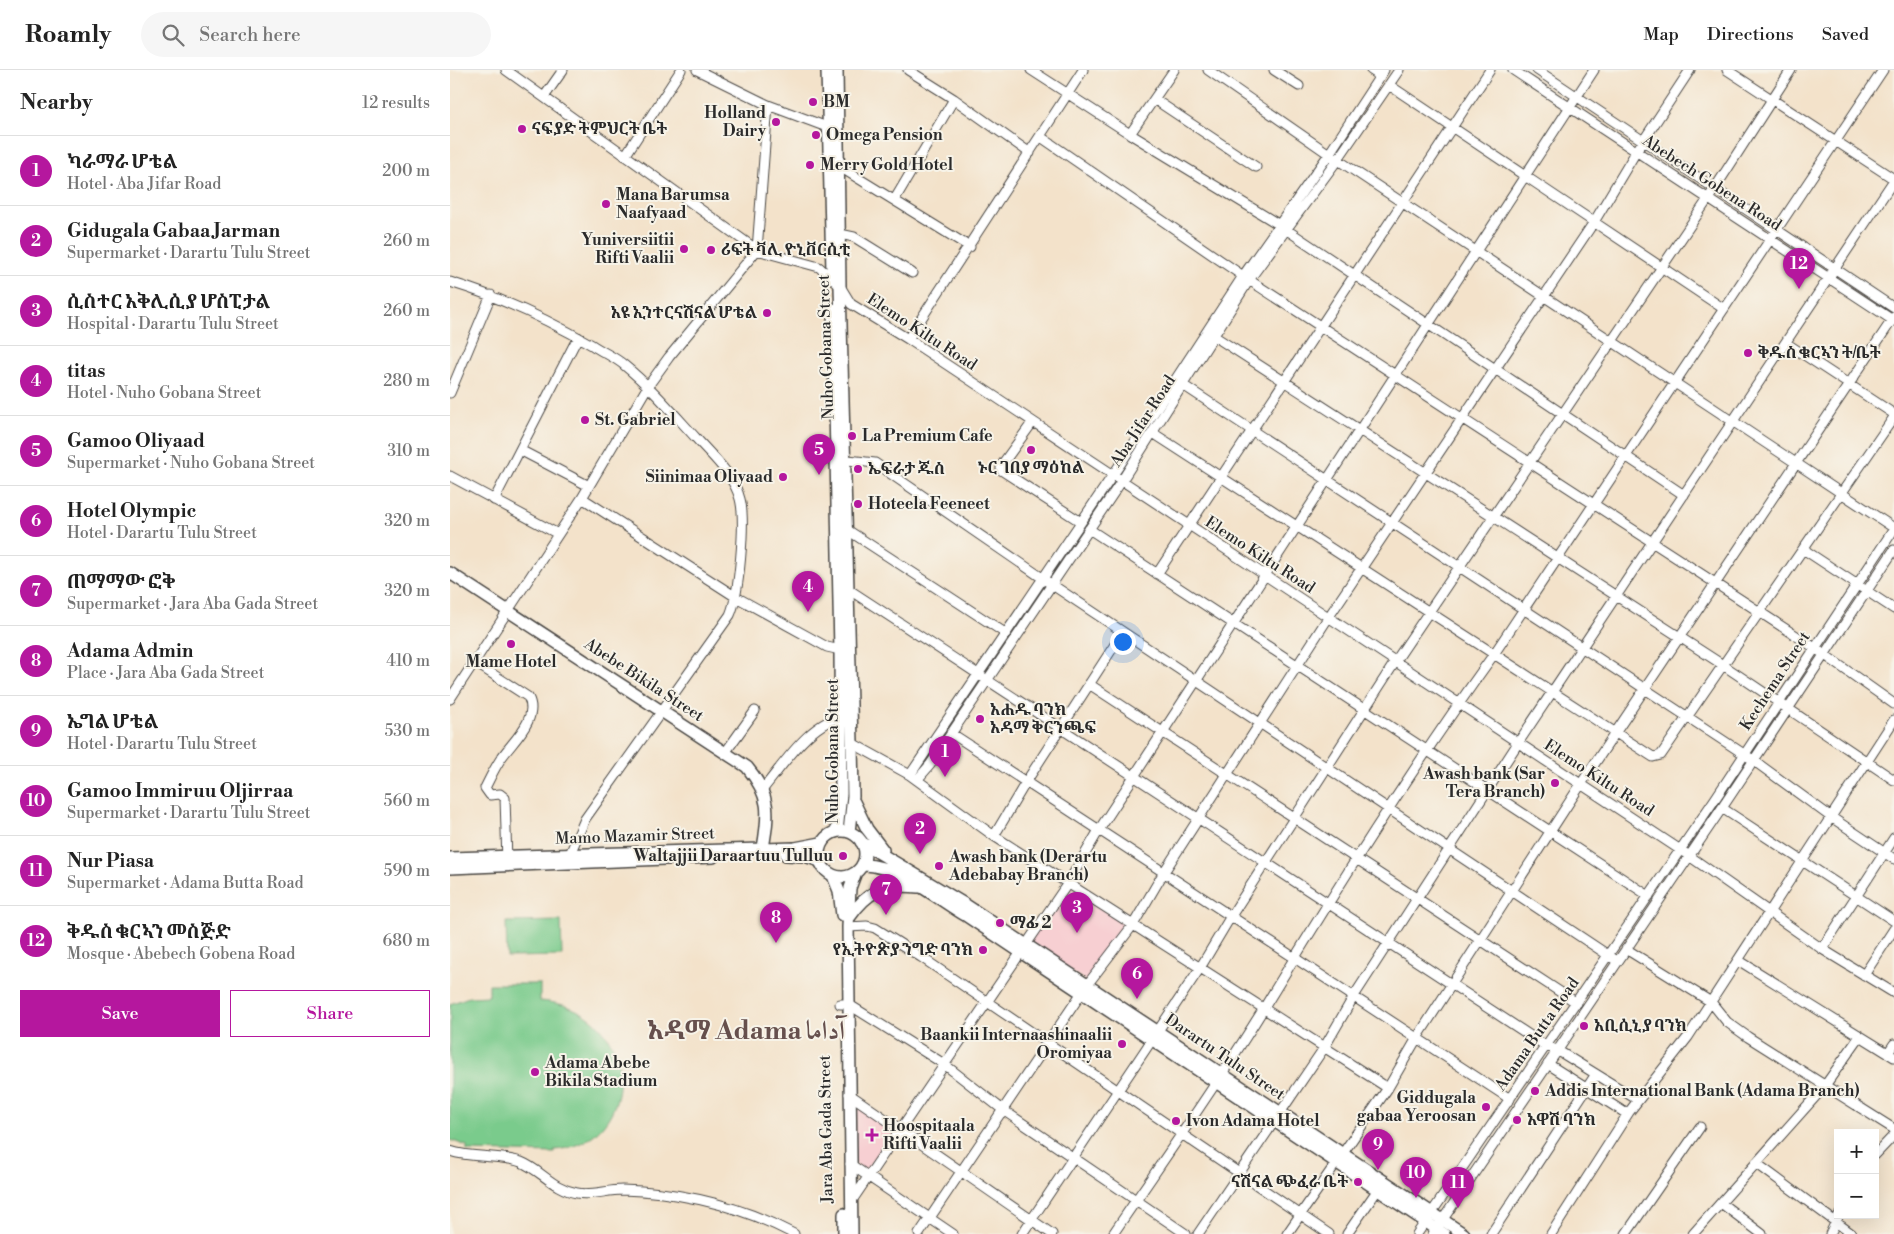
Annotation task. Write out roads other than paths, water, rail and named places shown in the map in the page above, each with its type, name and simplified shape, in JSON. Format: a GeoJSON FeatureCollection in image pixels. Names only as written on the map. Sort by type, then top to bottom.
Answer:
{"type":"FeatureCollection","features":[{"type":"Feature","properties":{"kind":"main road","name":"Nuho Gobana Street"},"geometry":{"type":"LineString","coordinates":[[827,70],[828,127],[840,234],[836,282]]}},
{"type":"Feature","properties":{"kind":"main road","name":"Nuho Gobana Street"},"geometry":{"type":"LineString","coordinates":[[837,70],[833,163],[846,716],[837,832]]}},
{"type":"Feature","properties":{"kind":"main road","name":"Nuho Gobana Street"},"geometry":{"type":"LineString","coordinates":[[840,459],[846,529],[848,589],[845,651]]}},
{"type":"Feature","properties":{"kind":"main road","name":"Abebe Bikila Street"},"geometry":{"type":"LineString","coordinates":[[450,572],[747,767],[763,789],[767,799],[768,821],[763,848]]}},
{"type":"Feature","properties":{"kind":"main road","name":"Nuho Gobana Street"},"geometry":{"type":"LineString","coordinates":[[846,716],[852,743],[852,796],[849,832]]}},
{"type":"Feature","properties":{"kind":"main road"},"geometry":{"type":"LineString","coordinates":[[852,796],[860,818],[874,841],[911,872]]}},
{"type":"Feature","properties":{"kind":"main road"},"geometry":{"type":"LineString","coordinates":[[840,802],[827,828],[814,839],[794,851],[823,875],[841,902]]}},
{"type":"Feature","properties":{"kind":"main road"},"geometry":{"type":"LineString","coordinates":[[837,832],[849,832],[861,842],[865,853],[859,869],[841,877],[833,876],[825,870],[820,861],[821,843],[828,836],[837,832]]}},
{"type":"Feature","properties":{"kind":"main road","name":"Darartu Tulu Street"},"geometry":{"type":"LineString","coordinates":[[861,842],[911,872],[1022,949],[1381,1186],[1435,1225],[1464,1234]]}},
{"type":"Feature","properties":{"kind":"main road","name":"Mamo Mazamir Street"},"geometry":{"type":"LineString","coordinates":[[450,868],[507,861],[794,851],[821,843]]}},
{"type":"Feature","properties":{"kind":"main road","name":"Mamo Mazamir Street"},"geometry":{"type":"LineString","coordinates":[[750,852],[763,848],[794,851],[820,861]]}},
{"type":"Feature","properties":{"kind":"main road","name":"Mamo Mazamir Street"},"geometry":{"type":"LineString","coordinates":[[450,858],[507,861]]}},
{"type":"Feature","properties":{"kind":"main road","name":"Darartu Tulu Street"},"geometry":{"type":"LineString","coordinates":[[859,869],[880,866],[896,872],[919,888],[1022,949]]}},
{"type":"Feature","properties":{"kind":"main road","name":"Jara Aba Gada Street"},"geometry":{"type":"LineString","coordinates":[[844,1234],[844,1004],[850,888],[859,869]]}},
{"type":"Feature","properties":{"kind":"main road","name":"Jara Aba Gada Street"},"geometry":{"type":"LineString","coordinates":[[833,876],[841,902],[849,1094],[852,1234]]}},
{"type":"Feature","properties":{"kind":"main road"},"geometry":{"type":"LineString","coordinates":[[848,923],[858,904],[881,889],[898,886],[919,888]]}},
{"type":"Feature","properties":{"kind":"street"},"geometry":{"type":"LineString","coordinates":[[506,70],[758,250],[812,264],[836,282]]}},
{"type":"Feature","properties":{"kind":"street"},"geometry":{"type":"LineString","coordinates":[[544,97],[563,70]]}},
{"type":"Feature","properties":{"kind":"street"},"geometry":{"type":"LineString","coordinates":[[625,156],[681,70]]}},
{"type":"Feature","properties":{"kind":"street"},"geometry":{"type":"LineString","coordinates":[[697,70],[768,105],[828,127]]}},
{"type":"Feature","properties":{"kind":"street"},"geometry":{"type":"LineString","coordinates":[[908,70],[954,99],[1030,153]]}},
{"type":"Feature","properties":{"kind":"street"},"geometry":{"type":"LineString","coordinates":[[1031,70],[1130,134],[1282,226],[1684,495]]}},
{"type":"Feature","properties":{"kind":"street"},"geometry":{"type":"LineString","coordinates":[[908,339],[970,247],[1083,70]]}},
{"type":"Feature","properties":{"kind":"street"},"geometry":{"type":"LineString","coordinates":[[1130,134],[1174,70]]}},
{"type":"Feature","properties":{"kind":"street"},"geometry":{"type":"LineString","coordinates":[[1208,70],[1329,154],[1894,528]]}},
{"type":"Feature","properties":{"kind":"street"},"geometry":{"type":"LineString","coordinates":[[1274,70],[1299,86]]}},
{"type":"Feature","properties":{"kind":"street"},"geometry":{"type":"LineString","coordinates":[[1371,70],[1382,73]]}},
{"type":"Feature","properties":{"kind":"street","name":"Aba Jifar Road"},"geometry":{"type":"LineString","coordinates":[[1282,226],[1338,159],[1399,70]]}},
{"type":"Feature","properties":{"kind":"street"},"geometry":{"type":"LineString","coordinates":[[1157,574],[1490,70]]}},
{"type":"Feature","properties":{"kind":"street","name":"Abebech Gobena Road"},"geometry":{"type":"LineString","coordinates":[[1513,70],[1893,319]]}},
{"type":"Feature","properties":{"kind":"street","name":"Abebech Gobena Road"},"geometry":{"type":"LineString","coordinates":[[1537,70],[1714,190],[1894,308]]}},
{"type":"Feature","properties":{"kind":"street"},"geometry":{"type":"LineString","coordinates":[[851,1202],[1068,884],[1099,830],[1162,732],[1527,177],[1594,70]]}},
{"type":"Feature","properties":{"kind":"street"},"geometry":{"type":"LineString","coordinates":[[919,1234],[1084,990],[1133,925],[1198,818],[1328,618],[1594,222],[1636,152],[1690,70]]}},
{"type":"Feature","properties":{"kind":"street"},"geometry":{"type":"LineString","coordinates":[[1198,1234],[1324,1048],[1354,996],[1518,743],[1894,180],[1727,70]]}},
{"type":"Feature","properties":{"kind":"street"},"geometry":{"type":"LineString","coordinates":[[1022,1234],[1200,968],[1231,916],[1395,662],[1708,199],[1791,70]]}},
{"type":"Feature","properties":{"kind":"street"},"geometry":{"type":"LineString","coordinates":[[1113,1234],[1264,1009],[1294,957],[1458,704],[1494,654],[1883,70]]}},
{"type":"Feature","properties":{"kind":"street","name":"Aba Jifar Road"},"geometry":{"type":"LineString","coordinates":[[913,777],[977,674],[1282,226],[1382,73]]}},
{"type":"Feature","properties":{"kind":"street"},"geometry":{"type":"LineString","coordinates":[[1389,85],[1724,309]]}},
{"type":"Feature","properties":{"kind":"street"},"geometry":{"type":"LineString","coordinates":[[894,199],[954,99]]}},
{"type":"Feature","properties":{"kind":"street"},"geometry":{"type":"LineString","coordinates":[[1154,99],[1256,167]]}},
{"type":"Feature","properties":{"kind":"street"},"geometry":{"type":"LineString","coordinates":[[450,700],[582,498],[648,386],[669,357],[758,250],[768,105]]}},
{"type":"Feature","properties":{"kind":"street"},"geometry":{"type":"LineString","coordinates":[[1041,137],[1246,278],[1815,648],[1894,704]]}},
{"type":"Feature","properties":{"kind":"street"},"geometry":{"type":"LineString","coordinates":[[833,163],[970,247]]}},
{"type":"Feature","properties":{"kind":"street"},"geometry":{"type":"LineString","coordinates":[[840,234],[854,237],[912,273]]}},
{"type":"Feature","properties":{"kind":"street","name":"Aba Jifar Road"},"geometry":{"type":"LineString","coordinates":[[913,777],[951,733],[1121,482],[1214,336],[1246,278]]}},
{"type":"Feature","properties":{"kind":"street"},"geometry":{"type":"LineString","coordinates":[[450,282],[492,294],[578,337],[622,363],[648,386],[717,461],[735,487],[740,500],[741,527],[736,598],[724,624],[660,711],[585,819],[570,858]]}},
{"type":"Feature","properties":{"kind":"street","name":"Elemo Kiltu Road"},"geometry":{"type":"LineString","coordinates":[[836,282],[851,304],[908,339],[1121,482],[1581,784],[1689,856],[1768,913],[1894,994]]}},
{"type":"Feature","properties":{"kind":"street"},"geometry":{"type":"LineString","coordinates":[[450,393],[492,294]]}},
{"type":"Feature","properties":{"kind":"street"},"geometry":{"type":"LineString","coordinates":[[1287,1234],[1388,1088],[1451,984],[1550,831],[1893,319]]}},
{"type":"Feature","properties":{"kind":"street"},"geometry":{"type":"LineString","coordinates":[[1214,336],[1723,665],[1894,780]]}},
{"type":"Feature","properties":{"kind":"street"},"geometry":{"type":"LineString","coordinates":[[494,500],[578,337]]}},
{"type":"Feature","properties":{"kind":"street"},"geometry":{"type":"LineString","coordinates":[[1152,433],[1297,525],[1652,757],[1658,757],[1842,494],[1894,416],[1786,343]]}},
{"type":"Feature","properties":{"kind":"street"},"geometry":{"type":"LineString","coordinates":[[1183,386],[1749,758],[1831,817],[1894,859]]}},
{"type":"Feature","properties":{"kind":"street"},"geometry":{"type":"LineString","coordinates":[[1032,423],[1001,466],[1001,470],[1081,522]]}},
{"type":"Feature","properties":{"kind":"street"},"geometry":{"type":"LineString","coordinates":[[520,450],[589,486]]}},
{"type":"Feature","properties":{"kind":"street"},"geometry":{"type":"LineString","coordinates":[[840,459],[875,464],[1042,578],[1617,962]]}},
{"type":"Feature","properties":{"kind":"street"},"geometry":{"type":"LineString","coordinates":[[450,476],[558,534]]}},
{"type":"Feature","properties":{"kind":"street"},"geometry":{"type":"LineString","coordinates":[[582,498],[736,598],[827,647],[845,651]]}},
{"type":"Feature","properties":{"kind":"street","name":"Kechema Street"},"geometry":{"type":"LineString","coordinates":[[1680,850],[1788,708],[1823,655],[1862,589],[1894,528]]}},
{"type":"Feature","properties":{"kind":"street"},"geometry":{"type":"LineString","coordinates":[[846,529],[1005,633]]}},
{"type":"Feature","properties":{"kind":"street"},"geometry":{"type":"LineString","coordinates":[[1089,529],[1649,896]]}},
{"type":"Feature","properties":{"kind":"street"},"geometry":{"type":"LineString","coordinates":[[1803,549],[1894,609]]}},
{"type":"Feature","properties":{"kind":"street","name":"Kechema Street"},"geometry":{"type":"LineString","coordinates":[[1689,856],[1722,808],[1779,702],[1815,648],[1894,550]]}},
{"type":"Feature","properties":{"kind":"street"},"geometry":{"type":"LineString","coordinates":[[848,589],[1546,1046],[1557,1050],[1638,1100]]}},
{"type":"Feature","properties":{"kind":"street"},"geometry":{"type":"LineString","coordinates":[[994,836],[1026,782],[1123,632]]}},
{"type":"Feature","properties":{"kind":"street"},"geometry":{"type":"LineString","coordinates":[[474,662],[528,697],[532,704],[532,713],[520,733],[502,756],[485,788],[490,795],[500,794],[505,798],[507,861]]}},
{"type":"Feature","properties":{"kind":"street"},"geometry":{"type":"LineString","coordinates":[[1089,684],[1577,1003]]}},
{"type":"Feature","properties":{"kind":"street"},"geometry":{"type":"LineString","coordinates":[[725,753],[755,711]]}},
{"type":"Feature","properties":{"kind":"street"},"geometry":{"type":"LineString","coordinates":[[763,789],[803,742],[819,728],[846,716]]}},
{"type":"Feature","properties":{"kind":"street"},"geometry":{"type":"LineString","coordinates":[[1550,1234],[1628,1114],[1688,1037],[1894,720]]}},
{"type":"Feature","properties":{"kind":"street"},"geometry":{"type":"LineString","coordinates":[[951,733],[1510,1099]]}},
{"type":"Feature","properties":{"kind":"street"},"geometry":{"type":"LineString","coordinates":[[852,743],[913,777],[994,836],[1388,1088]]}},
{"type":"Feature","properties":{"kind":"street"},"geometry":{"type":"LineString","coordinates":[[1722,808],[1894,920]]}},
{"type":"Feature","properties":{"kind":"street"},"geometry":{"type":"LineString","coordinates":[[1822,949],[1894,838]]}},
{"type":"Feature","properties":{"kind":"street","name":"Adama Butta Road"},"geometry":{"type":"LineString","coordinates":[[1435,1225],[1510,1099],[1680,850]]}},
{"type":"Feature","properties":{"kind":"street","name":"Adama Butta Road"},"geometry":{"type":"LineString","coordinates":[[1418,1234],[1435,1225],[1548,1064],[1689,856]]}},
{"type":"Feature","properties":{"kind":"street"},"geometry":{"type":"LineString","coordinates":[[848,923],[876,928],[987,1001],[1329,1234]]}},
{"type":"Feature","properties":{"kind":"street"},"geometry":{"type":"LineString","coordinates":[[1864,975],[1894,929]]}},
{"type":"Feature","properties":{"kind":"street"},"geometry":{"type":"LineString","coordinates":[[1626,949],[1711,1002],[1727,1022],[1824,1086],[1894,1129]]}},
{"type":"Feature","properties":{"kind":"street"},"geometry":{"type":"LineString","coordinates":[[1738,960],[1891,1055],[1894,1044]]}},
{"type":"Feature","properties":{"kind":"street"},"geometry":{"type":"LineString","coordinates":[[844,1004],[944,1064],[1003,1110],[1186,1234]]}},
{"type":"Feature","properties":{"kind":"street"},"geometry":{"type":"LineString","coordinates":[[1693,1234],[1824,1086],[1860,1036]]}},
{"type":"Feature","properties":{"kind":"street"},"geometry":{"type":"LineString","coordinates":[[1548,1064],[1628,1114]]}},
{"type":"Feature","properties":{"kind":"street"},"geometry":{"type":"LineString","coordinates":[[1491,1234],[1596,1074]]}},
{"type":"Feature","properties":{"kind":"street"},"geometry":{"type":"LineString","coordinates":[[849,1094],[1052,1234]]}},
{"type":"Feature","properties":{"kind":"street"},"geometry":{"type":"LineString","coordinates":[[1626,1234],[1700,1127]]}},
{"type":"Feature","properties":{"kind":"street"},"geometry":{"type":"LineString","coordinates":[[1879,1152],[1894,1136]]}},
{"type":"Feature","properties":{"kind":"street"},"geometry":{"type":"LineString","coordinates":[[450,1152],[464,1156],[521,1162],[563,1190],[579,1194],[620,1190],[671,1194],[717,1203],[770,1222],[794,1234]]}},
{"type":"Feature","properties":{"kind":"street"},"geometry":{"type":"LineString","coordinates":[[850,1164],[953,1234]]}},
{"type":"Feature","properties":{"kind":"street"},"geometry":{"type":"LineString","coordinates":[[1756,1164],[1834,1216]]}},
{"type":"Feature","properties":{"kind":"street"},"geometry":{"type":"LineString","coordinates":[[1347,1234],[1381,1186]]}},
{"type":"Feature","properties":{"kind":"street"},"geometry":{"type":"LineString","coordinates":[[1721,1203],[1762,1234]]}},
{"type":"Feature","properties":{"kind":"street"},"geometry":{"type":"LineString","coordinates":[[1830,1234],[1838,1219],[1852,1234]]}},
{"type":"Feature","properties":{"kind":"place","name":"BM"},"geometry":{"type":"Point","coordinates":[813,102]}},
{"type":"Feature","properties":{"kind":"place","name":"Holland Dairy"},"geometry":{"type":"Point","coordinates":[776,122]}},
{"type":"Feature","properties":{"kind":"place","name":"ናፍያድ ትምህርት ቤት"},"geometry":{"type":"Point","coordinates":[522,129]}},
{"type":"Feature","properties":{"kind":"place","name":"Omega Pension"},"geometry":{"type":"Point","coordinates":[816,135]}},
{"type":"Feature","properties":{"kind":"place","name":"Merry Gold Hotel"},"geometry":{"type":"Point","coordinates":[810,165]}},
{"type":"Feature","properties":{"kind":"place","name":"Mana Barumsa Naafyaad"},"geometry":{"type":"Point","coordinates":[606,204]}},
{"type":"Feature","properties":{"kind":"place","name":"Yuniversiitii Rifti Vaalii"},"geometry":{"type":"Point","coordinates":[684,249]}},
{"type":"Feature","properties":{"kind":"place","name":"ሪፍት ቫሊ ዮኒቨርሲቲ"},"geometry":{"type":"Point","coordinates":[711,250]}},
{"type":"Feature","properties":{"kind":"place","name":"ቅዱስ ቁርኣን መስጅድ"},"geometry":{"type":"Point","coordinates":[1799,289]}},
{"type":"Feature","properties":{"kind":"place","name":"አዩ ኢንተርናሽናል ሆቴል"},"geometry":{"type":"Point","coordinates":[767,313]}},
{"type":"Feature","properties":{"kind":"place","name":"ቅዱስ ቁርኣን ት/ቤት"},"geometry":{"type":"Point","coordinates":[1748,353]}},
{"type":"Feature","properties":{"kind":"place","name":"St. Gabriel"},"geometry":{"type":"Point","coordinates":[585,420]}},
{"type":"Feature","properties":{"kind":"place","name":"La Premium Cafe"},"geometry":{"type":"Point","coordinates":[852,436]}},
{"type":"Feature","properties":{"kind":"place","name":"ኑር ገበያ ማዕከል"},"geometry":{"type":"Point","coordinates":[1031,450]}},
{"type":"Feature","properties":{"kind":"place","name":"ኤፍራታ ጁስ"},"geometry":{"type":"Point","coordinates":[858,469]}},
{"type":"Feature","properties":{"kind":"place","name":"Gamoo Oliyaad"},"geometry":{"type":"Point","coordinates":[819,475]}},
{"type":"Feature","properties":{"kind":"place","name":"Siinimaa Oliyaad"},"geometry":{"type":"Point","coordinates":[783,477]}},
{"type":"Feature","properties":{"kind":"place","name":"Hoteela Feeneet"},"geometry":{"type":"Point","coordinates":[858,504]}},
{"type":"Feature","properties":{"kind":"place","name":"titas"},"geometry":{"type":"Point","coordinates":[808,612]}},
{"type":"Feature","properties":{"kind":"place","name":"Mame Hotel"},"geometry":{"type":"Point","coordinates":[511,644]}},
{"type":"Feature","properties":{"kind":"place","name":"አሐዱ ባንክ አዳማ ቅርንጫፍ"},"geometry":{"type":"Point","coordinates":[980,719]}},
{"type":"Feature","properties":{"kind":"place","name":"ካራማራ ሆቴል"},"geometry":{"type":"Point","coordinates":[945,777]}},
{"type":"Feature","properties":{"kind":"place","name":"Awash bank (Sar Tera Branch)"},"geometry":{"type":"Point","coordinates":[1555,783]}},
{"type":"Feature","properties":{"kind":"place","name":"Gidugala Gabaa Jarman"},"geometry":{"type":"Point","coordinates":[920,854]}},
{"type":"Feature","properties":{"kind":"place","name":"Waltajjii Daraartuu Tulluu"},"geometry":{"type":"Point","coordinates":[843,856]}},
{"type":"Feature","properties":{"kind":"place","name":"Awash bank (Derartu Adebabay Branch)"},"geometry":{"type":"Point","coordinates":[939,866]}},
{"type":"Feature","properties":{"kind":"place","name":"ጠማማው ፎቅ"},"geometry":{"type":"Point","coordinates":[886,915]}},
{"type":"Feature","properties":{"kind":"place","name":"ማፊ 2"},"geometry":{"type":"Point","coordinates":[1000,923]}},
{"type":"Feature","properties":{"kind":"place","name":"ሲስተር አቅሊሲያ ሆስፒታል"},"geometry":{"type":"Point","coordinates":[1077,933]}},
{"type":"Feature","properties":{"kind":"place","name":"Adama Admin"},"geometry":{"type":"Point","coordinates":[776,943]}},
{"type":"Feature","properties":{"kind":"place","name":"የኢትዮጵያ ንግድ ባንክ"},"geometry":{"type":"Point","coordinates":[983,950]}},
{"type":"Feature","properties":{"kind":"place","name":"Hotel Olympic"},"geometry":{"type":"Point","coordinates":[1137,999]}},
{"type":"Feature","properties":{"kind":"place","name":"አቢሲኒያ ባንክ"},"geometry":{"type":"Point","coordinates":[1584,1026]}},
{"type":"Feature","properties":{"kind":"place","name":"Baankii Internaashinaalii Oromiyaa"},"geometry":{"type":"Point","coordinates":[1122,1044]}},
{"type":"Feature","properties":{"kind":"place","name":"Adama Abebe Bikila Stadium"},"geometry":{"type":"Point","coordinates":[535,1072]}},
{"type":"Feature","properties":{"kind":"place","name":"Addis International Bank (Adama Branch)"},"geometry":{"type":"Point","coordinates":[1535,1091]}},
{"type":"Feature","properties":{"kind":"place","name":"Giddugala gabaa Yeroosan"},"geometry":{"type":"Point","coordinates":[1486,1107]}},
{"type":"Feature","properties":{"kind":"place","name":"አዋሽ ባንክ"},"geometry":{"type":"Point","coordinates":[1517,1120]}},
{"type":"Feature","properties":{"kind":"place","name":"Ivon Adama Hotel"},"geometry":{"type":"Point","coordinates":[1176,1121]}},
{"type":"Feature","properties":{"kind":"place","name":"Hoospitaala Rifti Vaalii"},"geometry":{"type":"Point","coordinates":[872,1135]}},
{"type":"Feature","properties":{"kind":"place","name":"ኤግል ሆቴል"},"geometry":{"type":"Point","coordinates":[1378,1170]}},
{"type":"Feature","properties":{"kind":"place","name":"ናሽናል ጭፈራ ቤት"},"geometry":{"type":"Point","coordinates":[1358,1182]}},
{"type":"Feature","properties":{"kind":"place","name":"Gamoo Immiruu Oljirraa"},"geometry":{"type":"Point","coordinates":[1416,1198]}},
{"type":"Feature","properties":{"kind":"place","name":"Nur Piasa"},"geometry":{"type":"Point","coordinates":[1458,1208]}},
{"type":"Feature","properties":{"kind":"district","name":"አዳማ Adama آداما"},"geometry":{"type":"Point","coordinates":[746,1031]}}]}
